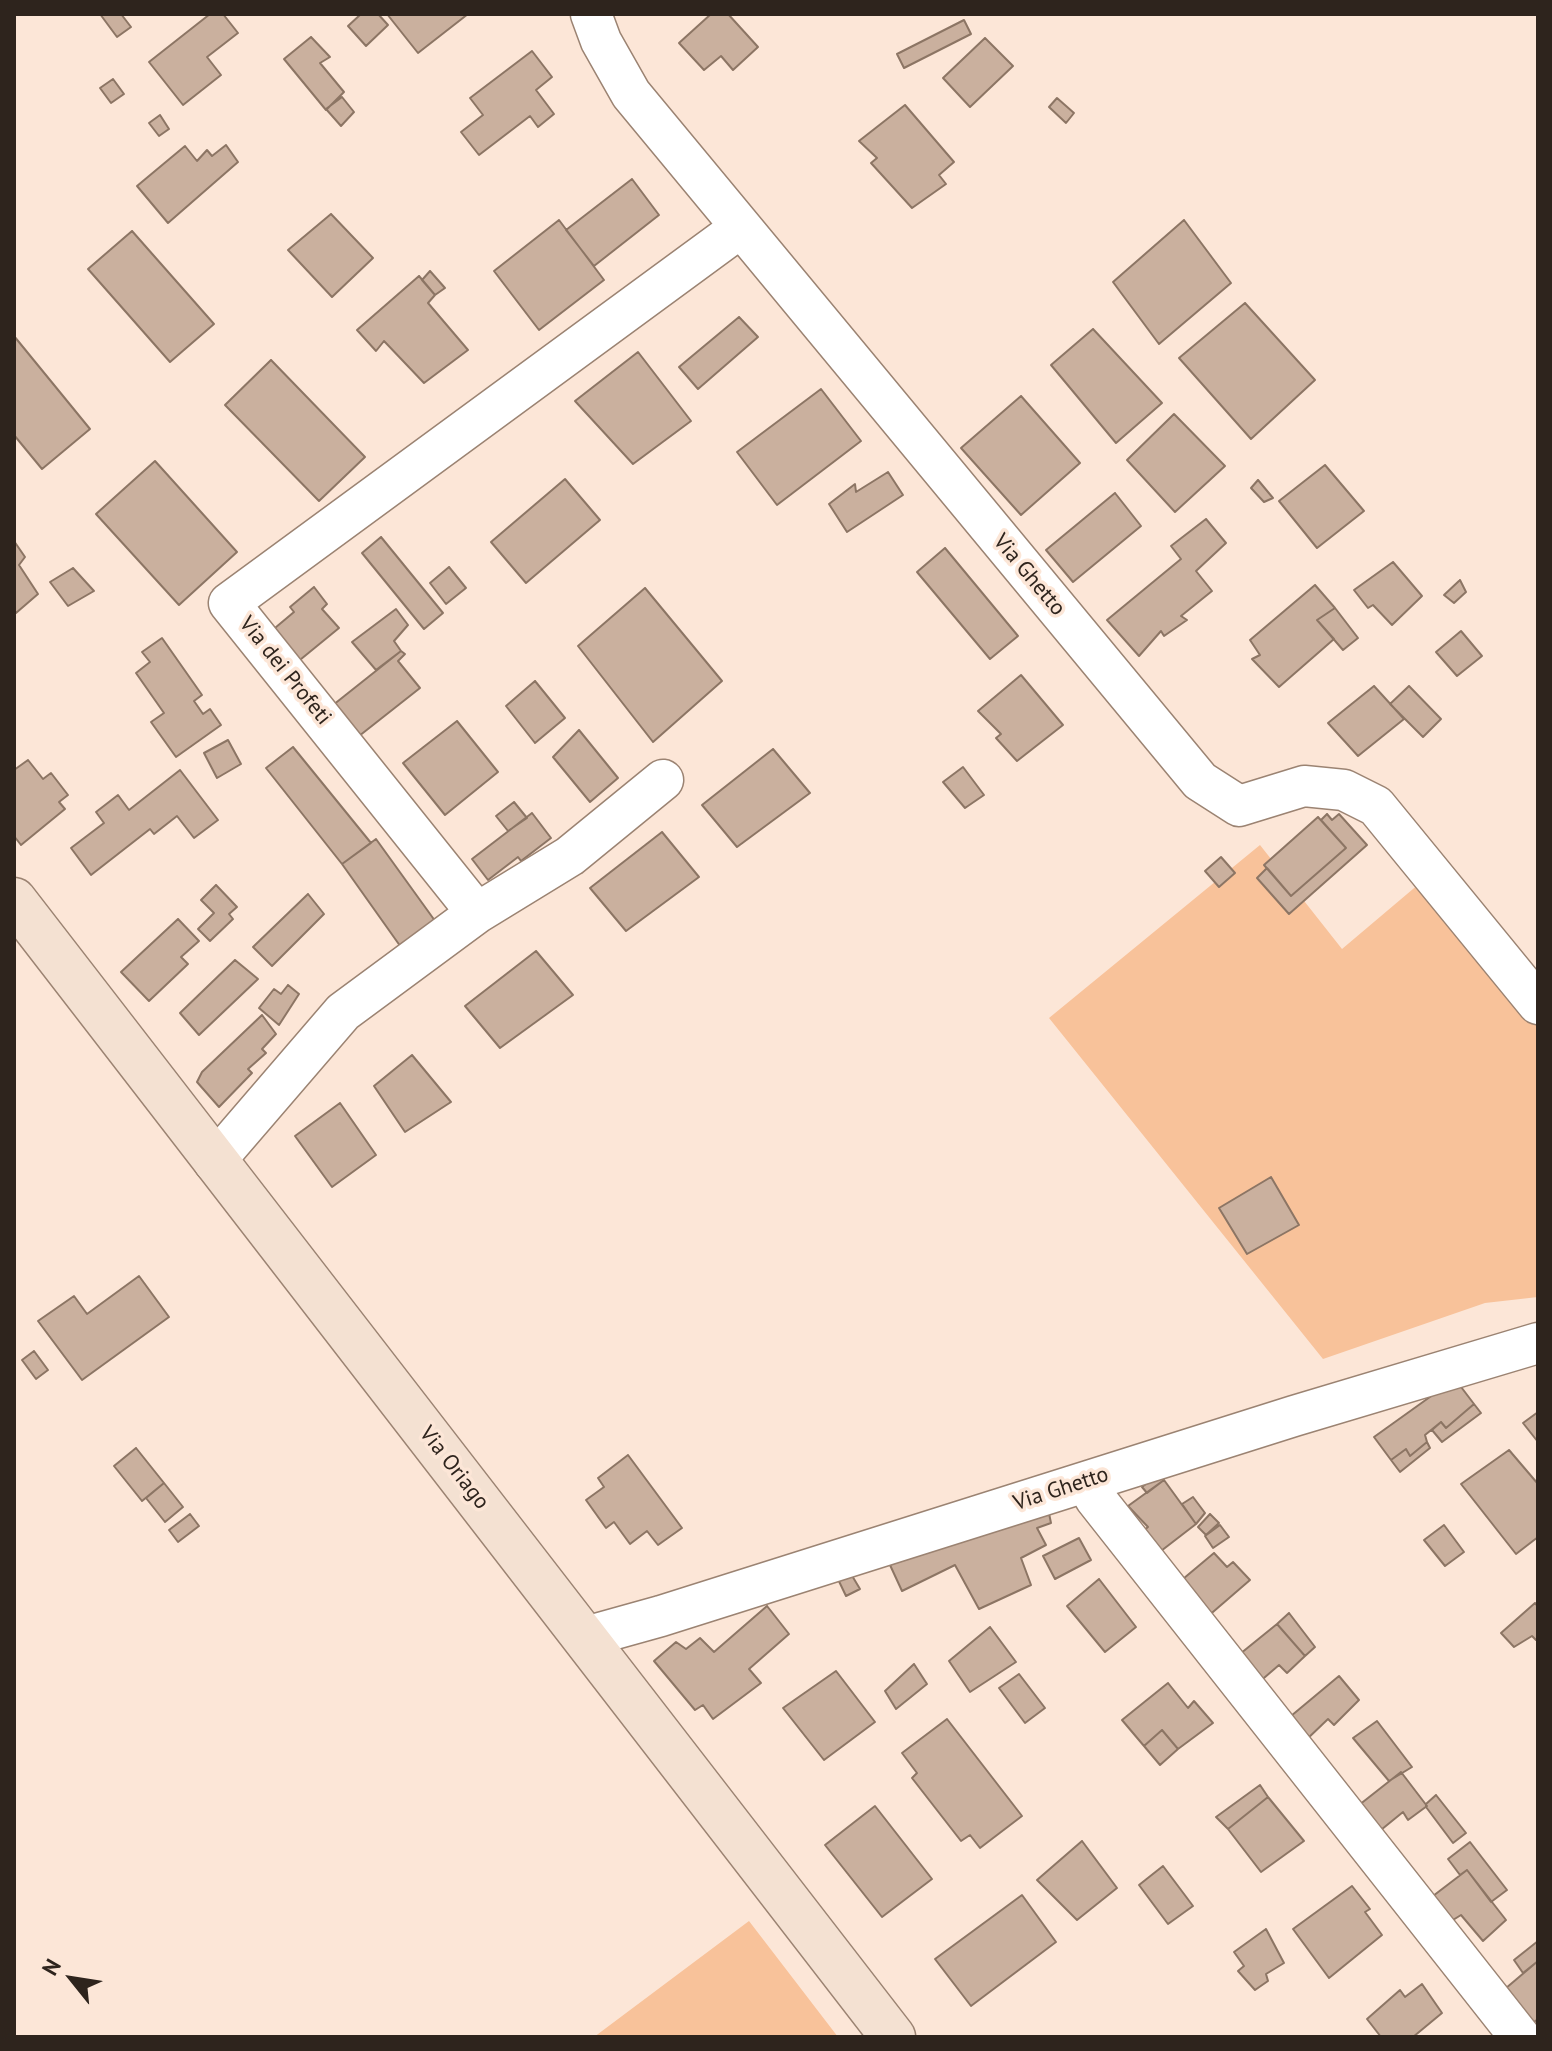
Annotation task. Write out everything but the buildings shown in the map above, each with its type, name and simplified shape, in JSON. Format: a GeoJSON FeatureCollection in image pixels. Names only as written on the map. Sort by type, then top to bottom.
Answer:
{"type":"FeatureCollection","features":[{"type":"Feature","properties":{"kind":"street","name":"Via Ghetto"},"geometry":{"type":"LineString","coordinates":[[591,14],[601,41],[631,94],[1200,781],[1239,806],[1304,786],[1344,790],[1376,806],[1538,1004]]}},
{"type":"Feature","properties":{"kind":"street","name":"Via dei Profeti"},"geometry":{"type":"LineString","coordinates":[[477,913],[229,603],[740,228]]}},
{"type":"Feature","properties":{"kind":"street"},"geometry":{"type":"LineString","coordinates":[[214,1162],[343,1012],[477,913],[570,856],[663,780]]}},
{"type":"Feature","properties":{"kind":"street","name":"Via Oriago"},"geometry":{"type":"LineString","coordinates":[[14,900],[893,2037]]}},
{"type":"Feature","properties":{"kind":"street","name":"Via Ghetto"},"geometry":{"type":"LineString","coordinates":[[586,1640],[600,1633],[1538,1343]]}},
{"type":"Feature","properties":{"kind":"street"},"geometry":{"type":"LineString","coordinates":[[1093,1480],[1095,1498],[1520,2037]]}},
{"type":"Feature","properties":{"kind":"shaded area"},"geometry":{"type":"Polygon","coordinates":[[[1260,845],[1342,949],[1426,878],[1538,1016],[1538,1297],[1485,1303],[1323,1359],[1049,1018],[1260,845]]]}},
{"type":"Feature","properties":{"kind":"shaded area"},"geometry":{"type":"Polygon","coordinates":[[[749,1921],[838,2037],[594,2037],[749,1921]]]}}]}
